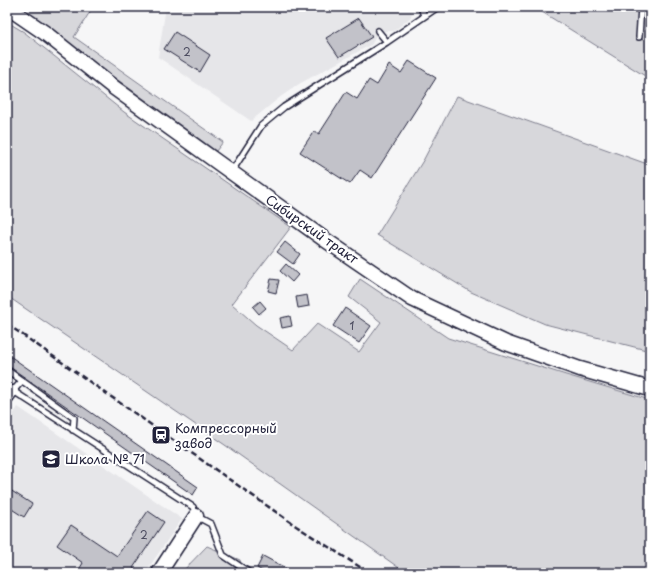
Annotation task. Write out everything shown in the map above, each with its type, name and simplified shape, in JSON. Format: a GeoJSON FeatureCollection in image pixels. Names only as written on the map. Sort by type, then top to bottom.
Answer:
{"type":"FeatureCollection","features":[{"type":"Feature","properties":{"kind":"main road","name":"Сибирский тракт"},"geometry":{"type":"LineString","coordinates":[[7,7],[45,33],[113,87],[332,245],[412,299],[506,343],[580,369],[650,389]]}},
{"type":"Feature","properties":{"kind":"main road"},"geometry":{"type":"LineString","coordinates":[[159,573],[196,516]]}},
{"type":"Feature","properties":{"kind":"lane"},"geometry":{"type":"LineString","coordinates":[[421,7],[424,16]]}},
{"type":"Feature","properties":{"kind":"lane"},"geometry":{"type":"LineString","coordinates":[[231,172],[261,126],[284,106],[386,42],[438,7]]}},
{"type":"Feature","properties":{"kind":"lane"},"geometry":{"type":"LineString","coordinates":[[639,37],[641,7]]}},
{"type":"Feature","properties":{"kind":"lane"},"geometry":{"type":"LineString","coordinates":[[378,31],[386,42]]}},
{"type":"Feature","properties":{"kind":"lane"},"geometry":{"type":"LineString","coordinates":[[7,370],[74,418],[73,430]]}},
{"type":"Feature","properties":{"kind":"lane"},"geometry":{"type":"LineString","coordinates":[[22,381],[9,393],[73,430],[193,507],[196,516],[211,524],[223,555],[250,573]]}},
{"type":"Feature","properties":{"kind":"shaded area"},"geometry":{"type":"Polygon","coordinates":[[[21,7],[93,7],[74,37],[223,142],[216,151],[86,57],[21,7]]]}},
{"type":"Feature","properties":{"kind":"shaded area"},"geometry":{"type":"Polygon","coordinates":[[[166,7],[415,7],[410,18],[394,31],[378,31],[372,44],[299,84],[251,121],[158,57],[166,7]]]}},
{"type":"Feature","properties":{"kind":"shaded area"},"geometry":{"type":"Polygon","coordinates":[[[534,7],[650,7],[650,79],[534,7]]]}},
{"type":"Feature","properties":{"kind":"shaded area"},"geometry":{"type":"Polygon","coordinates":[[[7,22],[24,32],[124,112],[291,227],[232,304],[256,325],[293,350],[317,324],[359,352],[381,322],[349,297],[360,279],[448,338],[650,400],[650,573],[409,573],[402,570],[225,445],[7,296],[7,22]]]}},
{"type":"Feature","properties":{"kind":"shaded area"},"geometry":{"type":"Polygon","coordinates":[[[457,96],[650,165],[650,351],[545,324],[471,292],[377,235],[424,159],[457,96]]]}},
{"type":"Feature","properties":{"kind":"shaded area"},"geometry":{"type":"Polygon","coordinates":[[[18,407],[182,519],[145,573],[7,573],[7,423],[18,407]]]}},
{"type":"Feature","properties":{"kind":"shaded area"},"geometry":{"type":"Polygon","coordinates":[[[207,546],[240,560],[243,573],[181,573],[207,546]]]}},
{"type":"Feature","properties":{"kind":"building"},"geometry":{"type":"Polygon","coordinates":[[[359,18],[372,37],[339,57],[326,38],[359,18]]]}},
{"type":"Feature","properties":{"kind":"building"},"geometry":{"type":"Polygon","coordinates":[[[175,32],[210,55],[200,72],[164,49],[175,32]]]}},
{"type":"Feature","properties":{"kind":"building"},"geometry":{"type":"Polygon","coordinates":[[[409,61],[436,78],[372,178],[360,170],[350,184],[300,152],[314,131],[319,134],[346,92],[357,99],[369,80],[377,85],[389,65],[401,73],[409,61]]]}},
{"type":"Feature","properties":{"kind":"building"},"geometry":{"type":"Polygon","coordinates":[[[285,242],[300,254],[293,264],[277,252],[285,242]]]}},
{"type":"Feature","properties":{"kind":"building"},"geometry":{"type":"Polygon","coordinates":[[[286,264],[298,275],[292,282],[280,271],[286,264]]]}},
{"type":"Feature","properties":{"kind":"building"},"geometry":{"type":"Polygon","coordinates":[[[271,279],[279,280],[276,293],[268,291],[271,279]]]}},
{"type":"Feature","properties":{"kind":"building"},"geometry":{"type":"Polygon","coordinates":[[[307,295],[309,306],[298,308],[296,297],[307,295]]]}},
{"type":"Feature","properties":{"kind":"building"},"geometry":{"type":"Polygon","coordinates":[[[260,301],[266,308],[259,314],[253,307],[260,301]]]}},
{"type":"Feature","properties":{"kind":"building"},"geometry":{"type":"Polygon","coordinates":[[[345,308],[371,326],[359,343],[333,326],[345,308]]]}},
{"type":"Feature","properties":{"kind":"building"},"geometry":{"type":"Polygon","coordinates":[[[290,316],[292,326],[282,328],[280,318],[290,316]]]}},
{"type":"Feature","properties":{"kind":"building"},"geometry":{"type":"Polygon","coordinates":[[[7,354],[198,487],[193,495],[7,365],[7,354]]]}},
{"type":"Feature","properties":{"kind":"building"},"geometry":{"type":"Polygon","coordinates":[[[7,488],[32,504],[24,517],[7,506],[7,488]]]}},
{"type":"Feature","properties":{"kind":"building"},"geometry":{"type":"Polygon","coordinates":[[[148,511],[164,522],[133,568],[140,573],[77,573],[83,563],[57,545],[71,525],[117,556],[148,511]]]}},
{"type":"Feature","properties":{"kind":"building"},"geometry":{"type":"Polygon","coordinates":[[[263,556],[295,573],[266,573],[257,568],[263,556]]]}},
{"type":"Feature","properties":{"kind":"railway"},"geometry":{"type":"LineString","coordinates":[[7,324],[296,526],[360,567],[372,573]]}},
{"type":"Feature","properties":{"kind":"place","name":"Компрессорный завод"},"geometry":{"type":"Point","coordinates":[161,435]}},
{"type":"Feature","properties":{"kind":"place","name":"Школа № 71"},"geometry":{"type":"Point","coordinates":[51,459]}}]}
